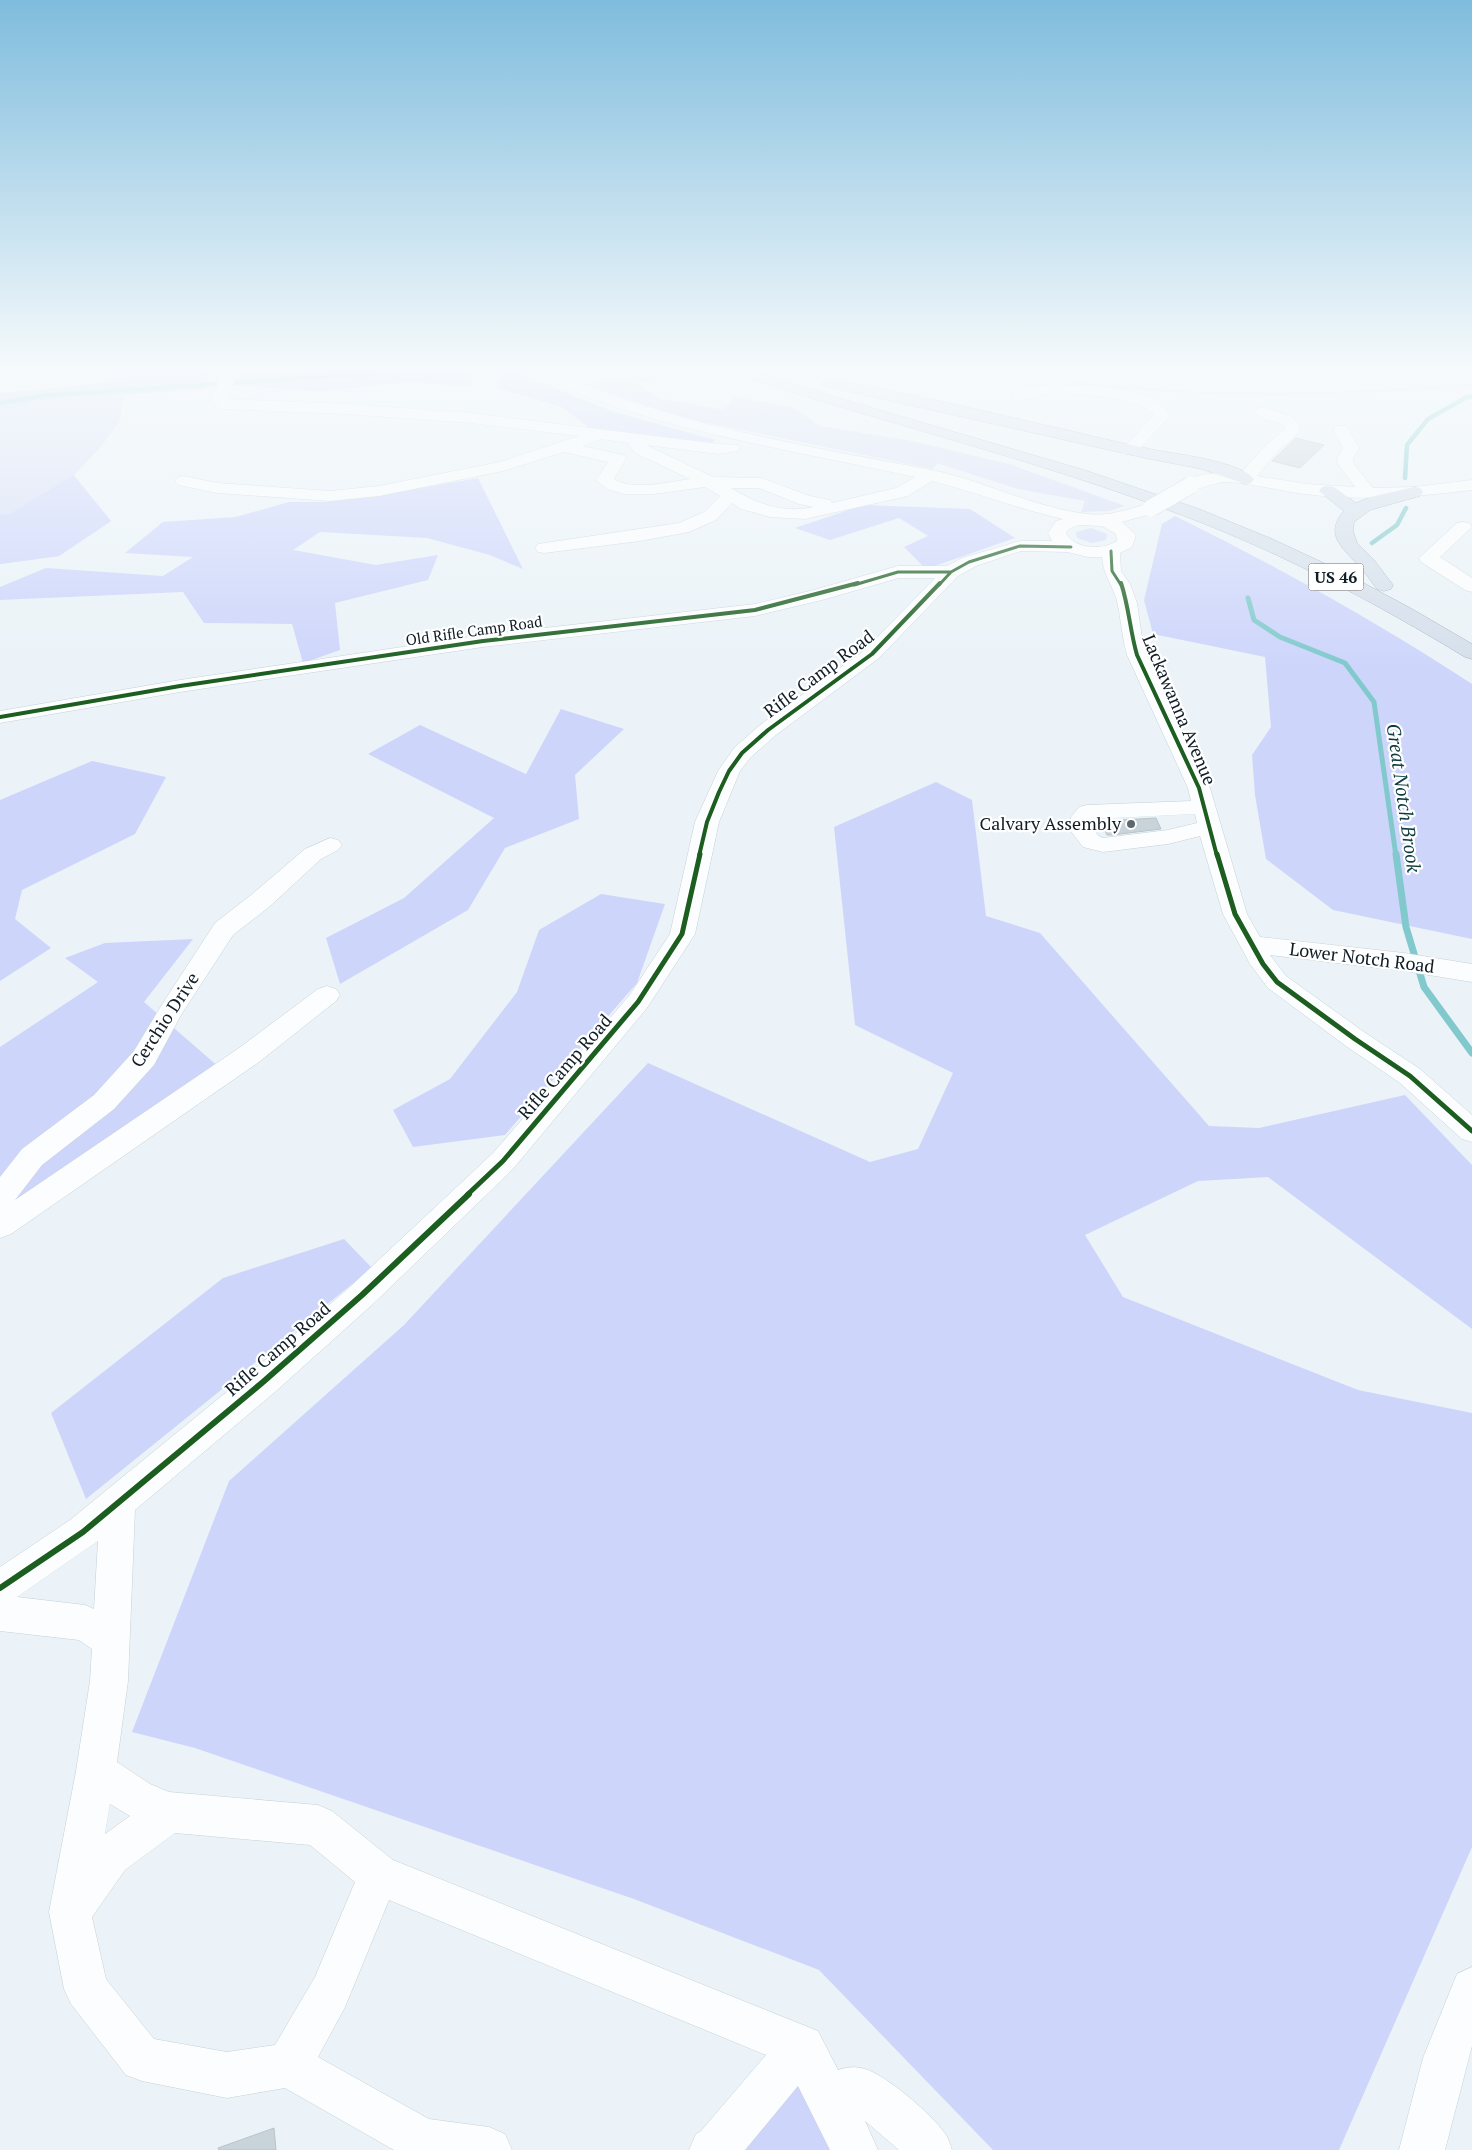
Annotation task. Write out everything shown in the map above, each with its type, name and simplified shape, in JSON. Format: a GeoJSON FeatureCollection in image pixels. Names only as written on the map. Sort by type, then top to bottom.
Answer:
{"type":"FeatureCollection","features":[{"type":"Feature","properties":{"kind":"highway","name":"US 46"},"geometry":{"type":"LineString","coordinates":[[1059,468],[1194,513],[1317,567],[1472,653]]}},
{"type":"Feature","properties":{"kind":"highway","name":"US 46"},"geometry":{"type":"LineString","coordinates":[[1108,468],[1147,482],[1296,542],[1384,585],[1472,634]]}},
{"type":"Feature","properties":{"kind":"highway"},"geometry":{"type":"LineString","coordinates":[[1184,468],[1190,471],[1193,476],[1191,485]]}},
{"type":"Feature","properties":{"kind":"highway"},"geometry":{"type":"LineString","coordinates":[[1214,468],[1232,472],[1245,479]]}},
{"type":"Feature","properties":{"kind":"highway"},"geometry":{"type":"LineString","coordinates":[[1328,491],[1354,510]]}},
{"type":"Feature","properties":{"kind":"highway"},"geometry":{"type":"LineString","coordinates":[[1384,585],[1348,544],[1344,533],[1345,525],[1354,510],[1384,499],[1428,491]]}},
{"type":"Feature","properties":{"kind":"street"},"geometry":{"type":"LineString","coordinates":[[184,481],[217,488],[330,496],[379,490],[492,468]]}},
{"type":"Feature","properties":{"kind":"street"},"geometry":{"type":"LineString","coordinates":[[612,468],[604,480],[609,485],[626,490],[709,482],[761,482],[805,500],[838,506]]}},
{"type":"Feature","properties":{"kind":"street"},"geometry":{"type":"LineString","coordinates":[[681,468],[709,482],[747,505],[770,512],[805,514],[902,492],[930,475]]}},
{"type":"Feature","properties":{"kind":"street"},"geometry":{"type":"LineString","coordinates":[[721,468],[757,476],[761,482]]}},
{"type":"Feature","properties":{"kind":"street"},"geometry":{"type":"LineString","coordinates":[[896,468],[982,489],[1039,509],[1054,510],[1120,528],[1127,535],[1128,539],[1123,546],[1111,551]]}},
{"type":"Feature","properties":{"kind":"street"},"geometry":{"type":"LineString","coordinates":[[1245,479],[1254,468]]}},
{"type":"Feature","properties":{"kind":"street"},"geometry":{"type":"LineString","coordinates":[[1349,468],[1368,493]]}},
{"type":"Feature","properties":{"kind":"street"},"geometry":{"type":"LineString","coordinates":[[1127,535],[1141,523],[1151,508],[1191,485],[1212,478],[1245,479],[1328,491],[1368,493],[1428,491],[1472,485]]}},
{"type":"Feature","properties":{"kind":"street"},"geometry":{"type":"LineString","coordinates":[[1428,491],[1461,513],[1428,558],[1472,586]]}},
{"type":"Feature","properties":{"kind":"street"},"geometry":{"type":"LineString","coordinates":[[544,548],[640,536],[683,528],[710,516],[730,495]]}},
{"type":"Feature","properties":{"kind":"street","name":"Rifle Camp Road"},"geometry":{"type":"LineString","coordinates":[[0,1588],[83,1532],[263,1382],[362,1295],[503,1161],[638,1002],[682,934],[707,822],[718,792],[742,753],[768,730],[872,654],[951,572],[969,562],[1020,546],[1040,536],[1057,531],[1069,522],[1112,519],[1151,508]]}},
{"type":"Feature","properties":{"kind":"street","name":"Lackawanna Avenue"},"geometry":{"type":"LineString","coordinates":[[1039,509],[1057,531],[1061,541],[1075,549],[1102,582],[1114,612],[1132,638]]}},
{"type":"Feature","properties":{"kind":"street","name":"Rifle Camp Road"},"geometry":{"type":"LineString","coordinates":[[1020,546],[1075,549],[1089,552],[1111,551]]}},
{"type":"Feature","properties":{"kind":"street","name":"Lackawanna Avenue"},"geometry":{"type":"LineString","coordinates":[[1111,551],[1112,571],[1121,584],[1127,602],[1132,638],[1137,655],[1196,781],[1236,914],[1262,964],[1277,982],[1355,1039],[1410,1076],[1472,1131]]}},
{"type":"Feature","properties":{"kind":"street","name":"Old Rifle Camp Road"},"geometry":{"type":"LineString","coordinates":[[0,717],[180,686],[483,641],[755,610],[815,596],[898,572],[951,572]]}},
{"type":"Feature","properties":{"kind":"street","name":"Cerchio Drive"},"geometry":{"type":"LineString","coordinates":[[0,1198],[32,1157],[104,1102],[144,1058],[170,1012],[224,929],[260,902],[286,876],[313,854],[330,845]]}},
{"type":"Feature","properties":{"kind":"street","name":"Lower Notch Road"},"geometry":{"type":"LineString","coordinates":[[1251,944],[1404,962],[1472,973]]}},
{"type":"Feature","properties":{"kind":"street"},"geometry":{"type":"LineString","coordinates":[[0,1226],[249,1055],[327,995]]}},
{"type":"Feature","properties":{"kind":"street"},"geometry":{"type":"LineString","coordinates":[[118,1502],[109,1681],[96,1771],[70,1912],[86,1989],[142,2059],[227,2075],[288,2065],[423,2141],[489,2150]]}},
{"type":"Feature","properties":{"kind":"street"},"geometry":{"type":"LineString","coordinates":[[0,1613],[85,1623],[111,1640]]}},
{"type":"Feature","properties":{"kind":"street"},"geometry":{"type":"LineString","coordinates":[[96,1771],[136,1798],[168,1812],[318,1825],[379,1875],[802,2047],[855,2150]]}},
{"type":"Feature","properties":{"kind":"street"},"geometry":{"type":"LineString","coordinates":[[70,1912],[110,1855],[168,1812]]}},
{"type":"Feature","properties":{"kind":"street"},"geometry":{"type":"LineString","coordinates":[[288,2065],[330,1992],[379,1875]]}},
{"type":"Feature","properties":{"kind":"street"},"geometry":{"type":"LineString","coordinates":[[1422,2150],[1445,2058],[1472,1990]]}},
{"type":"Feature","properties":{"kind":"street"},"geometry":{"type":"LineString","coordinates":[[712,2150],[717,2147],[802,2047]]}},
{"type":"Feature","properties":{"kind":"street"},"geometry":{"type":"LineString","coordinates":[[828,2098],[848,2089],[864,2091],[916,2134],[929,2150]]}},
{"type":"Feature","properties":{"kind":"shaded area"},"geometry":{"type":"Polygon","coordinates":[[[0,468],[80,468],[74,475],[111,521],[59,556],[0,564],[0,468]]]}},
{"type":"Feature","properties":{"kind":"shaded area"},"geometry":{"type":"Polygon","coordinates":[[[954,468],[1021,468],[1125,506],[1109,511],[1081,512],[1085,501],[1018,489],[954,468]]]}},
{"type":"Feature","properties":{"kind":"shaded area"},"geometry":{"type":"Polygon","coordinates":[[[73,475],[111,521],[59,556],[0,564],[0,515],[10,514],[73,475]]]}},
{"type":"Feature","properties":{"kind":"shaded area"},"geometry":{"type":"Polygon","coordinates":[[[478,478],[523,569],[490,555],[427,538],[320,532],[293,550],[376,565],[438,555],[428,580],[335,603],[340,650],[303,663],[292,624],[204,623],[183,592],[0,600],[0,587],[46,568],[163,576],[193,557],[125,553],[163,522],[236,517],[289,502],[325,502],[478,478]]]}},
{"type":"Feature","properties":{"kind":"shaded area"},"geometry":{"type":"Polygon","coordinates":[[[863,505],[970,509],[1015,538],[926,569],[904,547],[928,536],[899,518],[830,540],[795,528],[863,505]]]}},
{"type":"Feature","properties":{"kind":"shaded area"},"geometry":{"type":"Polygon","coordinates":[[[1175,516],[1326,596],[1400,638],[1472,684],[1472,939],[1333,910],[1266,859],[1255,795],[1252,755],[1271,727],[1265,657],[1153,634],[1144,600],[1162,524],[1175,516]]]}},
{"type":"Feature","properties":{"kind":"shaded area"},"geometry":{"type":"Polygon","coordinates":[[[1091,528],[1107,534],[1106,540],[1092,543],[1077,538],[1076,532],[1091,528]]]}},
{"type":"Feature","properties":{"kind":"shaded area"},"geometry":{"type":"Polygon","coordinates":[[[561,709],[624,729],[575,775],[579,819],[505,848],[468,910],[340,984],[326,938],[404,898],[494,818],[368,754],[420,725],[526,774],[561,709]]]}},
{"type":"Feature","properties":{"kind":"shaded area"},"geometry":{"type":"Polygon","coordinates":[[[92,761],[166,777],[135,834],[22,890],[15,919],[51,948],[0,981],[0,800],[92,761]]]}},
{"type":"Feature","properties":{"kind":"shaded area"},"geometry":{"type":"Polygon","coordinates":[[[936,782],[972,800],[986,916],[1040,933],[1209,1126],[1259,1128],[1405,1095],[1472,1165],[1472,1329],[1268,1177],[1198,1181],[1085,1235],[1123,1297],[1358,1390],[1472,1413],[1472,1847],[1339,2150],[993,2150],[819,1970],[634,1899],[195,1748],[132,1732],[229,1481],[404,1325],[648,1063],[870,1162],[918,1149],[953,1073],[855,1025],[834,827],[936,782]]]}},
{"type":"Feature","properties":{"kind":"shaded area"},"geometry":{"type":"Polygon","coordinates":[[[601,894],[665,904],[637,983],[505,1135],[413,1147],[393,1110],[450,1079],[517,992],[539,930],[601,894]]]}},
{"type":"Feature","properties":{"kind":"shaded area"},"geometry":{"type":"Polygon","coordinates":[[[193,939],[144,1002],[220,1068],[0,1215],[0,1047],[98,982],[65,958],[105,943],[193,939]]]}},
{"type":"Feature","properties":{"kind":"shaded area"},"geometry":{"type":"Polygon","coordinates":[[[344,1239],[372,1268],[86,1499],[51,1413],[223,1278],[344,1239]]]}},
{"type":"Feature","properties":{"kind":"shaded area"},"geometry":{"type":"Polygon","coordinates":[[[798,2074],[834,2150],[737,2150],[798,2074]]]}},
{"type":"Feature","properties":{"kind":"building","name":"Calvary Assembly"},"geometry":{"type":"Polygon","coordinates":[[[1156,818],[1161,829],[1112,835],[1107,835],[1101,821],[1156,818]]]}},
{"type":"Feature","properties":{"kind":"building"},"geometry":{"type":"Polygon","coordinates":[[[274,2128],[276,2150],[219,2150],[218,2148],[274,2128]]]}},
{"type":"Feature","properties":{"kind":"waterway","name":"Great Notch Brook"},"geometry":{"type":"LineString","coordinates":[[1405,478],[1406,468]]}},
{"type":"Feature","properties":{"kind":"waterway","name":"Great Notch Brook"},"geometry":{"type":"LineString","coordinates":[[1372,543],[1397,525],[1406,508]]}},
{"type":"Feature","properties":{"kind":"waterway","name":"Great Notch Brook"},"geometry":{"type":"LineString","coordinates":[[1248,598],[1254,620],[1280,637],[1345,663],[1374,702],[1396,856]]}},
{"type":"Feature","properties":{"kind":"waterway","name":"Great Notch Brook"},"geometry":{"type":"LineString","coordinates":[[1396,854],[1406,927],[1424,987],[1472,1053]]}},
{"type":"Feature","properties":{"kind":"cycle path"},"geometry":{"type":"LineString","coordinates":[[0,1588],[83,1532],[263,1382],[362,1295],[503,1161],[638,1002],[682,934],[707,822],[729,771],[742,753],[768,730],[872,654],[951,572],[969,562],[1020,546],[1071,547]]}},
{"type":"Feature","properties":{"kind":"cycle path"},"geometry":{"type":"LineString","coordinates":[[1111,551],[1112,571],[1121,584],[1127,603],[1132,638],[1137,655],[1199,788],[1235,914],[1263,964],[1277,982],[1355,1039],[1410,1076],[1472,1131]]}},
{"type":"Feature","properties":{"kind":"cycle path"},"geometry":{"type":"LineString","coordinates":[[0,717],[180,686],[483,641],[755,610],[815,596],[898,572],[951,572]]}},
{"type":"Feature","properties":{"kind":"place","name":"Calvary Assembly"},"geometry":{"type":"Point","coordinates":[1131,824]}}]}
